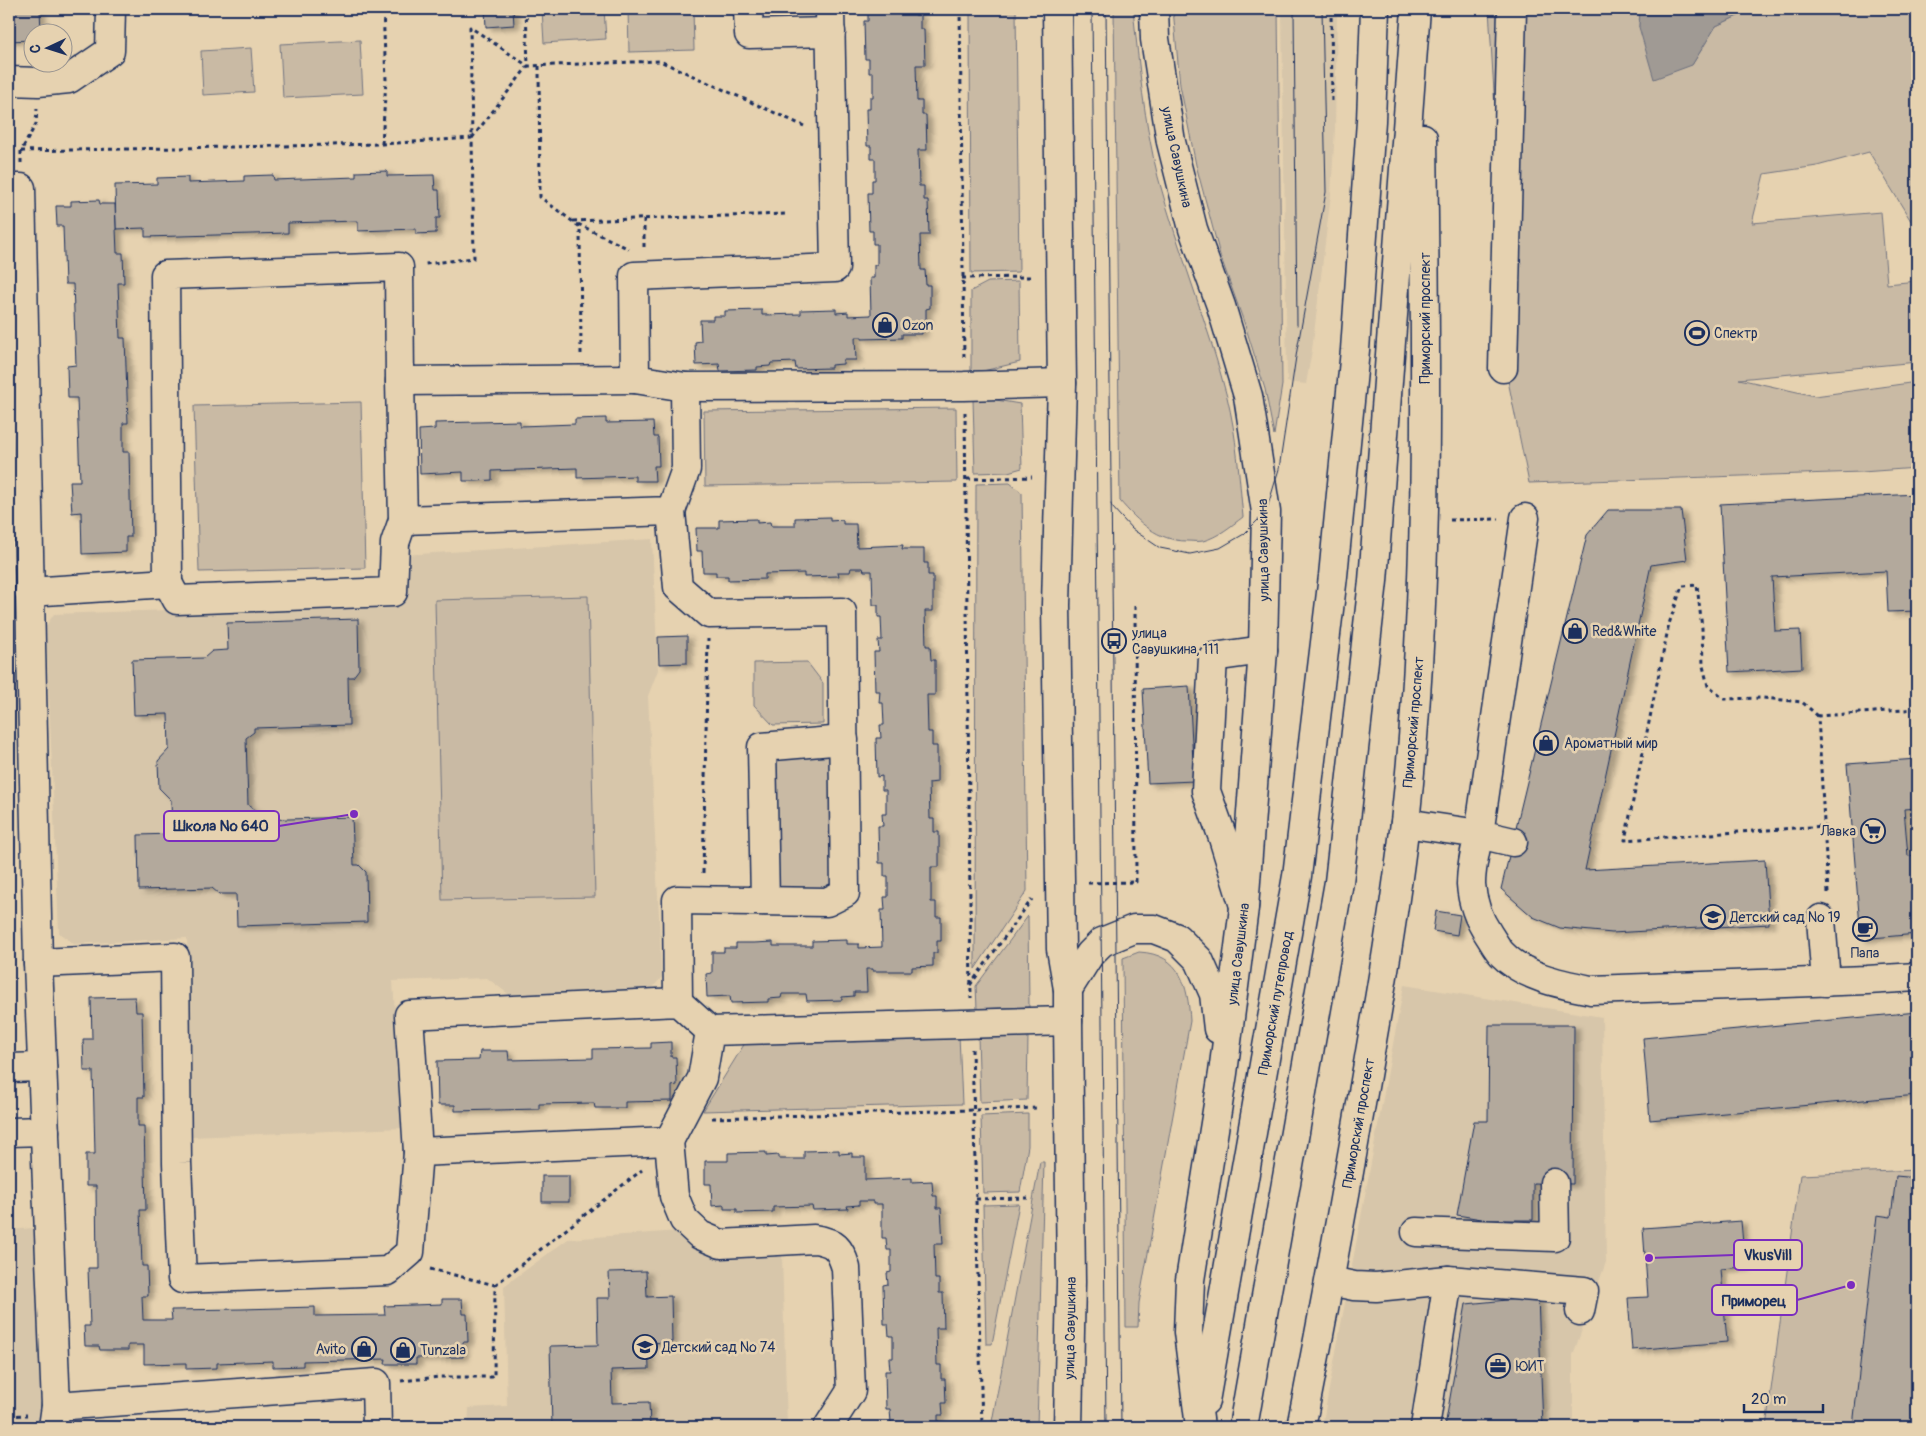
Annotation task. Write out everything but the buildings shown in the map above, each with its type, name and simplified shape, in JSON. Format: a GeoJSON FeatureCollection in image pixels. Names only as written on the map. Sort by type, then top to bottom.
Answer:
{"type":"FeatureCollection","features":[{"type":"Feature","properties":{"kind":"main road"},"geometry":{"type":"LineString","coordinates":[[9,81],[38,82],[69,79],[110,51],[111,9]]}},
{"type":"Feature","properties":{"kind":"main road"},"geometry":{"type":"LineString","coordinates":[[634,379],[634,276],[835,268],[831,20],[749,34],[748,9]]}},
{"type":"Feature","properties":{"kind":"main road","name":"улица Савушкина"},"geometry":{"type":"LineString","coordinates":[[1057,9],[1062,383],[1056,605],[1061,949],[1068,989],[1070,1282],[1068,1427]]}},
{"type":"Feature","properties":{"kind":"main road","name":"улица Савушкина"},"geometry":{"type":"LineString","coordinates":[[1154,9],[1156,39],[1171,142],[1193,229],[1221,306],[1248,396],[1266,512],[1263,650],[1244,908],[1223,1073],[1190,1280],[1188,1332],[1200,1427]]}},
{"type":"Feature","properties":{"kind":"main road","name":"Приморский путепровод"},"geometry":{"type":"LineString","coordinates":[[1200,1427],[1297,876],[1332,576],[1356,340],[1371,121],[1375,9]]}},
{"type":"Feature","properties":{"kind":"main road","name":"Приморский проспект"},"geometry":{"type":"LineString","coordinates":[[1244,1427],[1339,882],[1373,581],[1416,9]]}},
{"type":"Feature","properties":{"kind":"main road","name":"Приморский проспект"},"geometry":{"type":"LineString","coordinates":[[1301,1427],[1330,1281],[1381,988],[1405,823],[1419,658],[1424,489],[1425,279],[1422,9]]}},
{"type":"Feature","properties":{"kind":"main road"},"geometry":{"type":"LineString","coordinates":[[1503,368],[1512,9]]}},
{"type":"Feature","properties":{"kind":"main road"},"geometry":{"type":"LineString","coordinates":[[15,188],[18,507],[28,592],[38,963],[55,1416],[376,1384],[377,1427]]}},
{"type":"Feature","properties":{"kind":"main road"},"geometry":{"type":"LineString","coordinates":[[400,266],[402,520],[395,543],[394,592],[177,600],[168,583],[165,275],[400,266]]}},
{"type":"Feature","properties":{"kind":"main road"},"geometry":{"type":"LineString","coordinates":[[400,381],[634,379],[685,387],[964,386],[1062,383]]}},
{"type":"Feature","properties":{"kind":"main road"},"geometry":{"type":"LineString","coordinates":[[678,1002],[677,900],[826,902],[845,893],[842,612],[709,614],[678,588],[671,511],[686,469],[685,387]]}},
{"type":"Feature","properties":{"kind":"main road"},"geometry":{"type":"LineString","coordinates":[[402,520],[671,511]]}},
{"type":"Feature","properties":{"kind":"main road"},"geometry":{"type":"LineString","coordinates":[[1525,518],[1479,834],[1472,865],[1472,885],[1476,910],[1485,929],[1502,954],[1522,968],[1557,983],[1591,990],[1917,977]]}},
{"type":"Feature","properties":{"kind":"main road"},"geometry":{"type":"LineString","coordinates":[[28,592],[168,583]]}},
{"type":"Feature","properties":{"kind":"main road"},"geometry":{"type":"LineString","coordinates":[[1244,908],[1223,838],[1206,791],[1213,657],[1263,650]]}},
{"type":"Feature","properties":{"kind":"main road"},"geometry":{"type":"LineString","coordinates":[[765,901],[762,747],[844,740]]}},
{"type":"Feature","properties":{"kind":"main road"},"geometry":{"type":"LineString","coordinates":[[1405,823],[1479,834],[1513,842]]}},
{"type":"Feature","properties":{"kind":"main road"},"geometry":{"type":"LineString","coordinates":[[1824,910],[1826,982]]}},
{"type":"Feature","properties":{"kind":"main road","name":"улица Савушкина"},"geometry":{"type":"LineString","coordinates":[[1068,989],[1090,954],[1102,942],[1134,929],[1154,929],[1177,938],[1199,960],[1214,994],[1223,1073]]}},
{"type":"Feature","properties":{"kind":"main road"},"geometry":{"type":"LineString","coordinates":[[38,963],[174,957],[176,1163],[182,1279],[388,1271],[410,1252],[418,1152],[409,1016],[678,1002],[710,1031],[1068,1022]]}},
{"type":"Feature","properties":{"kind":"main road"},"geometry":{"type":"LineString","coordinates":[[710,1031],[702,1078],[675,1130],[674,1196],[684,1220],[700,1235],[721,1244],[814,1239],[830,1242],[841,1253],[846,1268],[850,1391],[828,1427]]}},
{"type":"Feature","properties":{"kind":"main road"},"geometry":{"type":"LineString","coordinates":[[9,1068],[42,1067]]}},
{"type":"Feature","properties":{"kind":"main road"},"geometry":{"type":"LineString","coordinates":[[418,1152],[675,1130]]}},
{"type":"Feature","properties":{"kind":"main road"},"geometry":{"type":"LineString","coordinates":[[9,1132],[45,1131]]}},
{"type":"Feature","properties":{"kind":"main road"},"geometry":{"type":"LineString","coordinates":[[1416,1232],[1554,1237],[1554,1182]]}},
{"type":"Feature","properties":{"kind":"main road"},"geometry":{"type":"LineString","coordinates":[[1425,1427],[1448,1280]]}},
{"type":"Feature","properties":{"kind":"main road"},"geometry":{"type":"LineString","coordinates":[[1330,1281],[1354,1286],[1376,1287],[1448,1280],[1584,1292],[1580,1311]]}},
{"type":"Feature","properties":{"kind":"path"},"geometry":{"type":"LineString","coordinates":[[382,144],[386,80],[383,9]]}},
{"type":"Feature","properties":{"kind":"path"},"geometry":{"type":"LineString","coordinates":[[21,151],[382,144],[472,138],[528,66],[526,9]]}},
{"type":"Feature","properties":{"kind":"path"},"geometry":{"type":"LineString","coordinates":[[960,9],[970,985],[982,1427]]}},
{"type":"Feature","properties":{"kind":"path"},"geometry":{"type":"LineString","coordinates":[[1331,9],[1332,104]]}},
{"type":"Feature","properties":{"kind":"path"},"geometry":{"type":"LineString","coordinates":[[400,266],[474,258],[470,27],[528,66],[660,61],[804,126]]}},
{"type":"Feature","properties":{"kind":"path"},"geometry":{"type":"LineString","coordinates":[[539,66],[540,197],[580,227],[581,379]]}},
{"type":"Feature","properties":{"kind":"path"},"geometry":{"type":"LineString","coordinates":[[15,188],[21,151],[36,124],[38,82]]}},
{"type":"Feature","properties":{"kind":"path"},"geometry":{"type":"LineString","coordinates":[[573,221],[787,214]]}},
{"type":"Feature","properties":{"kind":"path"},"geometry":{"type":"LineString","coordinates":[[644,219],[644,256]]}},
{"type":"Feature","properties":{"kind":"path"},"geometry":{"type":"LineString","coordinates":[[573,221],[636,252]]}},
{"type":"Feature","properties":{"kind":"path"},"geometry":{"type":"LineString","coordinates":[[962,278],[1030,277]]}},
{"type":"Feature","properties":{"kind":"path"},"geometry":{"type":"LineString","coordinates":[[966,478],[1032,477]]}},
{"type":"Feature","properties":{"kind":"path"},"geometry":{"type":"LineString","coordinates":[[1449,520],[1525,518]]}},
{"type":"Feature","properties":{"kind":"path"},"geometry":{"type":"LineString","coordinates":[[1824,826],[1625,840],[1669,624],[1682,586],[1697,584],[1702,628],[1703,666],[1708,686],[1724,699],[1763,698],[1802,702],[1818,716],[1917,709]]}},
{"type":"Feature","properties":{"kind":"path"},"geometry":{"type":"LineString","coordinates":[[1081,883],[1136,882],[1135,604]]}},
{"type":"Feature","properties":{"kind":"path"},"geometry":{"type":"LineString","coordinates":[[703,899],[709,614]]}},
{"type":"Feature","properties":{"kind":"path"},"geometry":{"type":"LineString","coordinates":[[1818,716],[1824,826],[1824,910]]}},
{"type":"Feature","properties":{"kind":"path"},"geometry":{"type":"LineString","coordinates":[[970,985],[1036,894]]}},
{"type":"Feature","properties":{"kind":"path"},"geometry":{"type":"LineString","coordinates":[[495,1285],[656,1160],[675,1130],[974,1110],[1037,1108]]}},
{"type":"Feature","properties":{"kind":"path"},"geometry":{"type":"LineString","coordinates":[[976,1199],[1028,1198]]}},
{"type":"Feature","properties":{"kind":"path"},"geometry":{"type":"LineString","coordinates":[[388,1271],[426,1268],[495,1285]]}},
{"type":"Feature","properties":{"kind":"path"},"geometry":{"type":"LineString","coordinates":[[376,1384],[440,1377],[494,1377],[495,1285]]}},
{"type":"Feature","properties":{"kind":"shaded area"},"geometry":{"type":"Polygon","coordinates":[[[542,9],[604,9],[606,39],[544,43],[542,9]]]}},
{"type":"Feature","properties":{"kind":"shaded area"},"geometry":{"type":"Polygon","coordinates":[[[628,9],[693,9],[694,50],[629,52],[628,9]]]}},
{"type":"Feature","properties":{"kind":"shaded area"},"geometry":{"type":"Polygon","coordinates":[[[970,9],[1016,9],[1019,272],[971,273],[970,9]]]}},
{"type":"Feature","properties":{"kind":"shaded area"},"geometry":{"type":"Polygon","coordinates":[[[1114,9],[1133,9],[1146,114],[1158,177],[1219,369],[1233,427],[1243,517],[1219,534],[1203,541],[1177,540],[1158,534],[1141,523],[1120,501],[1114,9]]]}},
{"type":"Feature","properties":{"kind":"shaded area"},"geometry":{"type":"Polygon","coordinates":[[[1173,9],[1278,9],[1282,385],[1274,435],[1265,389],[1220,255],[1196,165],[1180,85],[1173,9]]]}},
{"type":"Feature","properties":{"kind":"shaded area"},"geometry":{"type":"Polygon","coordinates":[[[1282,9],[1337,9],[1335,129],[1331,194],[1312,350],[1306,384],[1287,382],[1282,9]]]}},
{"type":"Feature","properties":{"kind":"shaded area"},"geometry":{"type":"Polygon","coordinates":[[[1489,9],[1640,9],[1639,27],[1692,65],[1716,26],[1753,9],[1917,9],[1917,224],[1911,221],[1869,152],[1817,166],[1764,174],[1752,223],[1881,212],[1887,284],[1917,281],[1917,362],[1739,379],[1815,396],[1917,382],[1917,468],[1862,472],[1529,483],[1506,371],[1503,242],[1489,9]]]}},
{"type":"Feature","properties":{"kind":"shaded area"},"geometry":{"type":"Polygon","coordinates":[[[1640,9],[1753,9],[1716,26],[1692,65],[1654,79],[1639,27],[1640,9]]]}},
{"type":"Feature","properties":{"kind":"shaded area"},"geometry":{"type":"Polygon","coordinates":[[[360,40],[363,94],[283,98],[280,44],[360,40]]]}},
{"type":"Feature","properties":{"kind":"shaded area"},"geometry":{"type":"Polygon","coordinates":[[[251,48],[254,92],[203,95],[201,51],[251,48]]]}},
{"type":"Feature","properties":{"kind":"shaded area"},"geometry":{"type":"Polygon","coordinates":[[[1019,281],[1020,362],[983,371],[971,371],[971,291],[988,282],[1019,281]]]}},
{"type":"Feature","properties":{"kind":"shaded area"},"geometry":{"type":"Polygon","coordinates":[[[984,398],[1020,404],[1022,468],[1008,472],[975,473],[973,399],[984,398]]]}},
{"type":"Feature","properties":{"kind":"shaded area"},"geometry":{"type":"Polygon","coordinates":[[[361,402],[365,568],[199,572],[194,406],[361,402]]]}},
{"type":"Feature","properties":{"kind":"shaded area"},"geometry":{"type":"Polygon","coordinates":[[[956,408],[957,482],[705,486],[704,411],[956,408]]]}},
{"type":"Feature","properties":{"kind":"shaded area"},"geometry":{"type":"Polygon","coordinates":[[[1010,483],[1022,493],[1027,891],[975,969],[976,484],[1010,483]]]}},
{"type":"Feature","properties":{"kind":"shaded area"},"geometry":{"type":"Polygon","coordinates":[[[652,539],[658,670],[648,696],[662,977],[648,993],[511,996],[487,978],[393,981],[402,1128],[192,1137],[187,938],[74,944],[59,933],[46,626],[54,614],[404,602],[403,555],[652,539]]]}},
{"type":"Feature","properties":{"kind":"shaded area"},"geometry":{"type":"Polygon","coordinates":[[[588,596],[595,897],[442,900],[435,600],[588,596]]]}},
{"type":"Feature","properties":{"kind":"shaded area"},"geometry":{"type":"Polygon","coordinates":[[[807,662],[823,683],[823,724],[773,725],[754,705],[754,663],[807,662]]]}},
{"type":"Feature","properties":{"kind":"shaded area"},"geometry":{"type":"Polygon","coordinates":[[[837,749],[839,889],[772,892],[767,754],[837,749]]]}},
{"type":"Feature","properties":{"kind":"shaded area"},"geometry":{"type":"Polygon","coordinates":[[[1028,916],[1029,1007],[977,1009],[976,986],[1028,916]]]}},
{"type":"Feature","properties":{"kind":"shaded area"},"geometry":{"type":"Polygon","coordinates":[[[1139,952],[1153,954],[1164,959],[1173,965],[1180,974],[1187,996],[1190,1021],[1139,1303],[1138,1327],[1126,1327],[1123,958],[1139,952]]]}},
{"type":"Feature","properties":{"kind":"shaded area"},"geometry":{"type":"Polygon","coordinates":[[[1404,985],[1602,1017],[1606,1262],[1573,1355],[1573,1427],[1322,1427],[1404,985]]]}},
{"type":"Feature","properties":{"kind":"shaded area"},"geometry":{"type":"Polygon","coordinates":[[[959,1035],[962,1104],[703,1111],[745,1043],[959,1035]]]}},
{"type":"Feature","properties":{"kind":"shaded area"},"geometry":{"type":"Polygon","coordinates":[[[1028,1035],[1027,1100],[980,1102],[978,1036],[1028,1035]]]}},
{"type":"Feature","properties":{"kind":"shaded area"},"geometry":{"type":"Polygon","coordinates":[[[1028,1114],[1028,1146],[1020,1192],[983,1193],[981,1116],[1028,1114]]]}},
{"type":"Feature","properties":{"kind":"shaded area"},"geometry":{"type":"Polygon","coordinates":[[[1040,1162],[1044,1162],[1037,1427],[991,1427],[1040,1162]]]}},
{"type":"Feature","properties":{"kind":"shaded area"},"geometry":{"type":"Polygon","coordinates":[[[1917,1170],[1917,1427],[1766,1427],[1800,1175],[1917,1170]]]}},
{"type":"Feature","properties":{"kind":"shaded area"},"geometry":{"type":"Polygon","coordinates":[[[1019,1204],[992,1344],[986,1344],[983,1205],[1019,1204]]]}},
{"type":"Feature","properties":{"kind":"shaded area"},"geometry":{"type":"Polygon","coordinates":[[[33,1228],[45,1411],[38,1427],[9,1427],[9,1230],[33,1228]]]}},
{"type":"Feature","properties":{"kind":"shaded area","name":"Детский сад № 74"},"geometry":{"type":"Polygon","coordinates":[[[679,1231],[712,1257],[782,1255],[787,1427],[468,1427],[469,1408],[507,1406],[504,1286],[568,1239],[679,1231]]]}},
{"type":"Feature","properties":{"kind":"tram line"},"geometry":{"type":"LineString","coordinates":[[1092,9],[1106,1427]]}},
{"type":"Feature","properties":{"kind":"tram line"},"geometry":{"type":"LineString","coordinates":[[1106,9],[1121,1427]]}},
{"type":"Feature","properties":{"kind":"tram line"},"geometry":{"type":"LineString","coordinates":[[1294,9],[1297,325]]}},
{"type":"Feature","properties":{"kind":"tram line"},"geometry":{"type":"LineString","coordinates":[[1111,504],[1132,529],[1160,548],[1190,554],[1220,548],[1244,534],[1266,512],[1279,469],[1297,350],[1326,192],[1322,9]]}},
{"type":"Feature","properties":{"kind":"place","name":"Ozon"},"geometry":{"type":"Point","coordinates":[885,325]}},
{"type":"Feature","properties":{"kind":"place","name":"Спектр"},"geometry":{"type":"Point","coordinates":[1697,333]}},
{"type":"Feature","properties":{"kind":"place","name":"Red&White"},"geometry":{"type":"Point","coordinates":[1575,631]}},
{"type":"Feature","properties":{"kind":"place","name":"улица Савушкина, 111"},"geometry":{"type":"Point","coordinates":[1114,641]}},
{"type":"Feature","properties":{"kind":"place","name":"Ароматный мир"},"geometry":{"type":"Point","coordinates":[1546,743]}},
{"type":"Feature","properties":{"kind":"place","name":"Школа № 640"},"geometry":{"type":"Point","coordinates":[354,814]}},
{"type":"Feature","properties":{"kind":"place","name":"Лавка"},"geometry":{"type":"Point","coordinates":[1873,831]}},
{"type":"Feature","properties":{"kind":"place","name":"Детский сад № 19"},"geometry":{"type":"Point","coordinates":[1713,917]}},
{"type":"Feature","properties":{"kind":"place","name":"Папа"},"geometry":{"type":"Point","coordinates":[1865,929]}},
{"type":"Feature","properties":{"kind":"place","name":"VkusVill"},"geometry":{"type":"Point","coordinates":[1649,1258]}},
{"type":"Feature","properties":{"kind":"place","name":"Приморец"},"geometry":{"type":"Point","coordinates":[1851,1285]}},
{"type":"Feature","properties":{"kind":"place","name":"Детский сад № 74"},"geometry":{"type":"Point","coordinates":[645,1347]}},
{"type":"Feature","properties":{"kind":"place","name":"Avito"},"geometry":{"type":"Point","coordinates":[364,1349]}},
{"type":"Feature","properties":{"kind":"place","name":"Tunzala"},"geometry":{"type":"Point","coordinates":[403,1350]}},
{"type":"Feature","properties":{"kind":"place","name":"ЮИТ"},"geometry":{"type":"Point","coordinates":[1498,1366]}}]}
